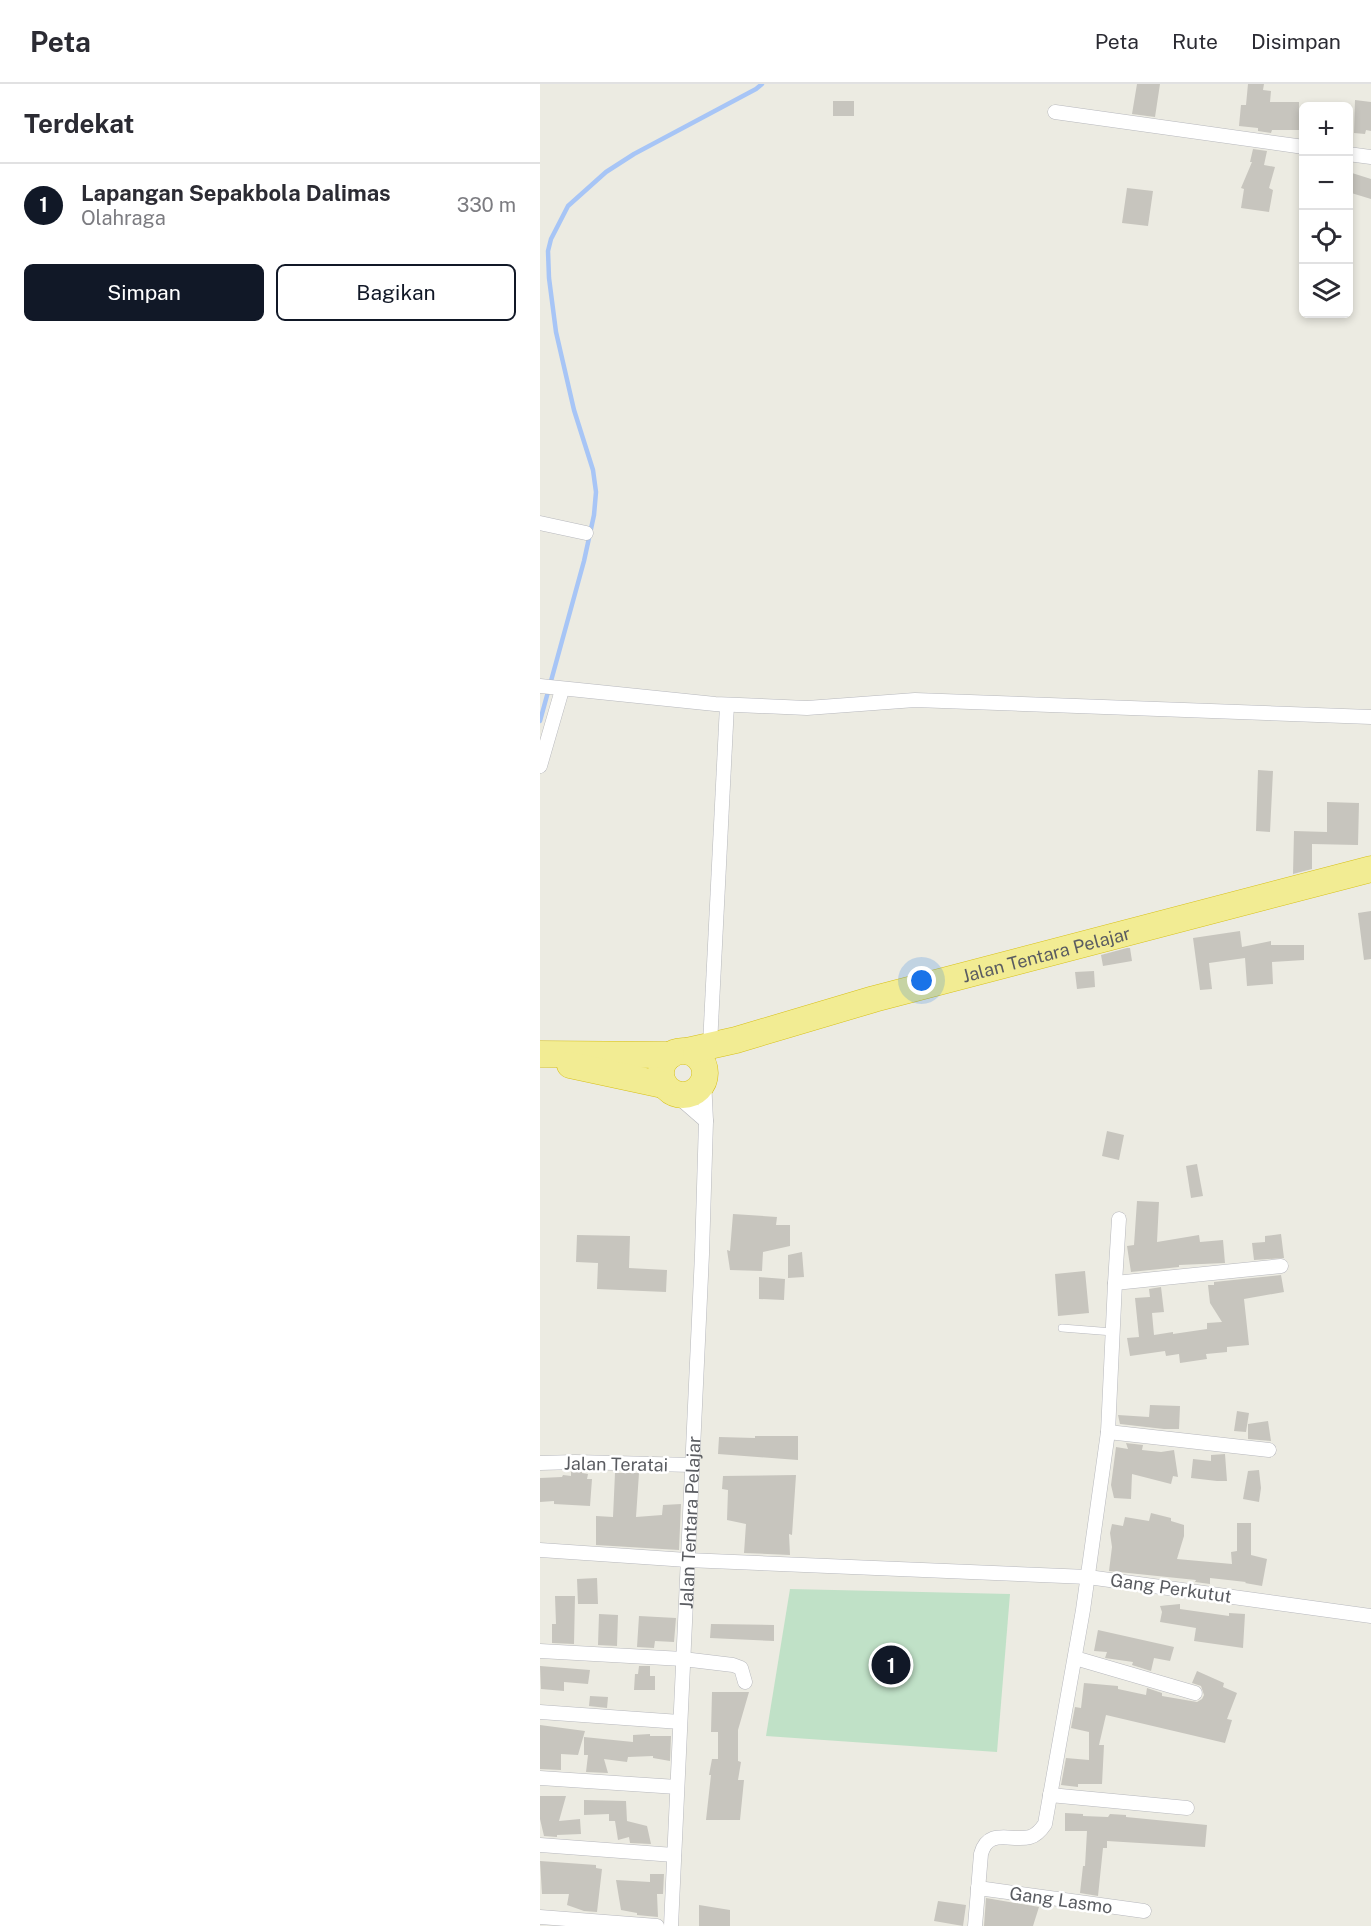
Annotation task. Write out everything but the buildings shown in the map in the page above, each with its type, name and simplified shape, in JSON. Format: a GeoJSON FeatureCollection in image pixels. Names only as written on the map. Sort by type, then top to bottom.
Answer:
{"type":"FeatureCollection","features":[{"type":"Feature","properties":{"kind":"highway","name":"Jalan Tentara Pelajar"},"geometry":{"type":"LineString","coordinates":[[695,1060],[718,1055],[736,1040],[874,999],[1371,869]]}},
{"type":"Feature","properties":{"kind":"highway"},"geometry":{"type":"LineString","coordinates":[[540,1056],[695,1060]]}},
{"type":"Feature","properties":{"kind":"highway"},"geometry":{"type":"LineString","coordinates":[[540,1056],[689,1095],[696,1092],[695,1060]]}},
{"type":"Feature","properties":{"kind":"highway"},"geometry":{"type":"LineString","coordinates":[[669,1090],[661,1078],[662,1065],[695,1060]]}},
{"type":"Feature","properties":{"kind":"street"},"geometry":{"type":"LineString","coordinates":[[1055,112],[1299,146]]}},
{"type":"Feature","properties":{"kind":"street"},"geometry":{"type":"LineString","coordinates":[[1353,155],[1371,157]]}},
{"type":"Feature","properties":{"kind":"street"},"geometry":{"type":"LineString","coordinates":[[540,523],[586,533]]}},
{"type":"Feature","properties":{"kind":"street"},"geometry":{"type":"LineString","coordinates":[[540,766],[552,688],[727,705],[807,708],[915,700],[1371,717]]}},
{"type":"Feature","properties":{"kind":"street","name":"Jalan Tentara Pelajar"},"geometry":{"type":"LineString","coordinates":[[671,1926],[706,1121],[695,1060],[727,705]]}},
{"type":"Feature","properties":{"kind":"street"},"geometry":{"type":"LineString","coordinates":[[669,1090],[706,1121]]}},
{"type":"Feature","properties":{"kind":"street"},"geometry":{"type":"LineString","coordinates":[[975,1926],[983,1846],[989,1840],[998,1837],[1029,1838],[1039,1832],[1045,1824],[1075,1658],[1108,1432],[1119,1219]]}},
{"type":"Feature","properties":{"kind":"street"},"geometry":{"type":"LineString","coordinates":[[1115,1283],[1281,1266]]}},
{"type":"Feature","properties":{"kind":"street"},"geometry":{"type":"LineString","coordinates":[[1108,1432],[1269,1450]]}},
{"type":"Feature","properties":{"kind":"street","name":"Jalan Teratai"},"geometry":{"type":"LineString","coordinates":[[540,1463],[692,1465]]}},
{"type":"Feature","properties":{"kind":"street","name":"Gang Perkutut"},"geometry":{"type":"LineString","coordinates":[[540,1550],[687,1560],[1088,1577],[1371,1617]]}},
{"type":"Feature","properties":{"kind":"street"},"geometry":{"type":"LineString","coordinates":[[540,1651],[683,1659],[733,1665],[741,1668],[745,1682]]}},
{"type":"Feature","properties":{"kind":"street"},"geometry":{"type":"LineString","coordinates":[[1075,1658],[1195,1693]]}},
{"type":"Feature","properties":{"kind":"street"},"geometry":{"type":"LineString","coordinates":[[540,1712],[680,1722]]}},
{"type":"Feature","properties":{"kind":"street"},"geometry":{"type":"LineString","coordinates":[[540,1778],[677,1787]]}},
{"type":"Feature","properties":{"kind":"street"},"geometry":{"type":"LineString","coordinates":[[1050,1795],[1187,1808]]}},
{"type":"Feature","properties":{"kind":"street"},"geometry":{"type":"LineString","coordinates":[[540,1845],[674,1856]]}},
{"type":"Feature","properties":{"kind":"street","name":"Gang Lasmo"},"geometry":{"type":"LineString","coordinates":[[978,1888],[1144,1911]]}},
{"type":"Feature","properties":{"kind":"street"},"geometry":{"type":"LineString","coordinates":[[540,1917],[657,1926]]}},
{"type":"Feature","properties":{"kind":"lane"},"geometry":{"type":"LineString","coordinates":[[1062,1328],[1113,1332]]}},
{"type":"Feature","properties":{"kind":"green space"},"geometry":{"type":"Polygon","coordinates":[[[790,1589],[1010,1594],[997,1752],[766,1736],[790,1589]]]}},
{"type":"Feature","properties":{"kind":"waterway"},"geometry":{"type":"LineString","coordinates":[[540,721],[584,561],[594,515],[596,492],[593,470],[574,410],[556,332],[549,278],[548,251],[551,239],[568,206],[606,172],[634,154],[762,84]]}},
{"type":"Feature","properties":{"kind":"place","name":"Lapangan Sepakbola Dalimas"},"geometry":{"type":"Point","coordinates":[891,1665]}}]}
